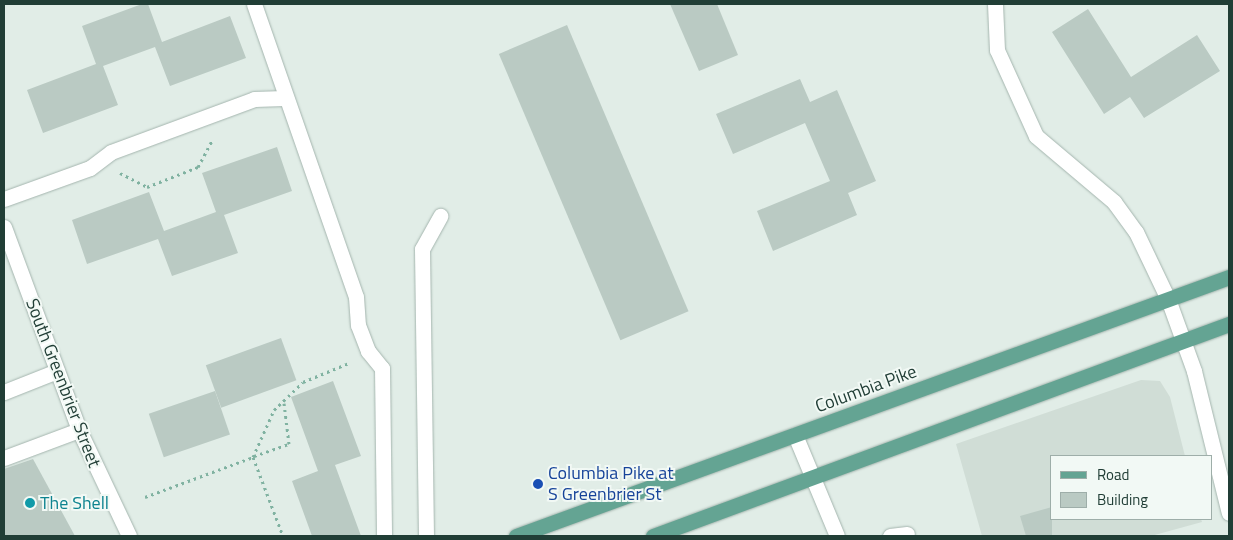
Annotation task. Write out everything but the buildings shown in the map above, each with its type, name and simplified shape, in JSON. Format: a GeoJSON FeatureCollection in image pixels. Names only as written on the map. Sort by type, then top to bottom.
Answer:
{"type":"FeatureCollection","features":[{"type":"Feature","properties":{"kind":"main road","name":"Columbia Pike"},"geometry":{"type":"LineString","coordinates":[[516,536],[1229,277]]}},
{"type":"Feature","properties":{"kind":"main road"},"geometry":{"type":"LineString","coordinates":[[653,536],[1229,324]]}},
{"type":"Feature","properties":{"kind":"street"},"geometry":{"type":"LineString","coordinates":[[254,4],[284,98],[356,297],[358,325],[368,351],[382,368],[384,536]]}},
{"type":"Feature","properties":{"kind":"street"},"geometry":{"type":"LineString","coordinates":[[995,4],[997,50],[1036,136],[1114,202],[1136,232],[1168,299],[1182,340],[1229,513]]}},
{"type":"Feature","properties":{"kind":"street"},"geometry":{"type":"LineString","coordinates":[[4,199],[90,168],[111,152],[254,99],[284,98]]}},
{"type":"Feature","properties":{"kind":"street"},"geometry":{"type":"LineString","coordinates":[[426,536],[422,249],[440,216]]}},
{"type":"Feature","properties":{"kind":"street","name":"South Greenbrier Street"},"geometry":{"type":"LineString","coordinates":[[4,227],[79,430],[129,536]]}},
{"type":"Feature","properties":{"kind":"street"},"geometry":{"type":"LineString","coordinates":[[4,392],[57,371]]}},
{"type":"Feature","properties":{"kind":"street"},"geometry":{"type":"LineString","coordinates":[[4,458],[79,430]]}},
{"type":"Feature","properties":{"kind":"street"},"geometry":{"type":"LineString","coordinates":[[795,435],[837,536]]}},
{"type":"Feature","properties":{"kind":"street"},"geometry":{"type":"LineString","coordinates":[[890,536],[907,534]]}},
{"type":"Feature","properties":{"kind":"path"},"geometry":{"type":"LineString","coordinates":[[109,175],[118,172],[148,187],[198,167],[217,131]]}},
{"type":"Feature","properties":{"kind":"path"},"geometry":{"type":"LineString","coordinates":[[283,536],[253,457],[274,410],[303,382],[368,351]]}},
{"type":"Feature","properties":{"kind":"path"},"geometry":{"type":"LineString","coordinates":[[145,497],[289,444],[284,402]]}},
{"type":"Feature","properties":{"kind":"shaded area"},"geometry":{"type":"Polygon","coordinates":[[[1141,380],[1160,381],[1170,397],[1185,455],[1050,455],[1050,520],[1201,520],[1202,522],[1151,536],[982,536],[956,444],[1141,380]]]}},
{"type":"Feature","properties":{"kind":"place","name":"Columbia Pike at S Greenbrier St"},"geometry":{"type":"Point","coordinates":[538,484]}},
{"type":"Feature","properties":{"kind":"place","name":"The Shell"},"geometry":{"type":"Point","coordinates":[30,503]}}]}
